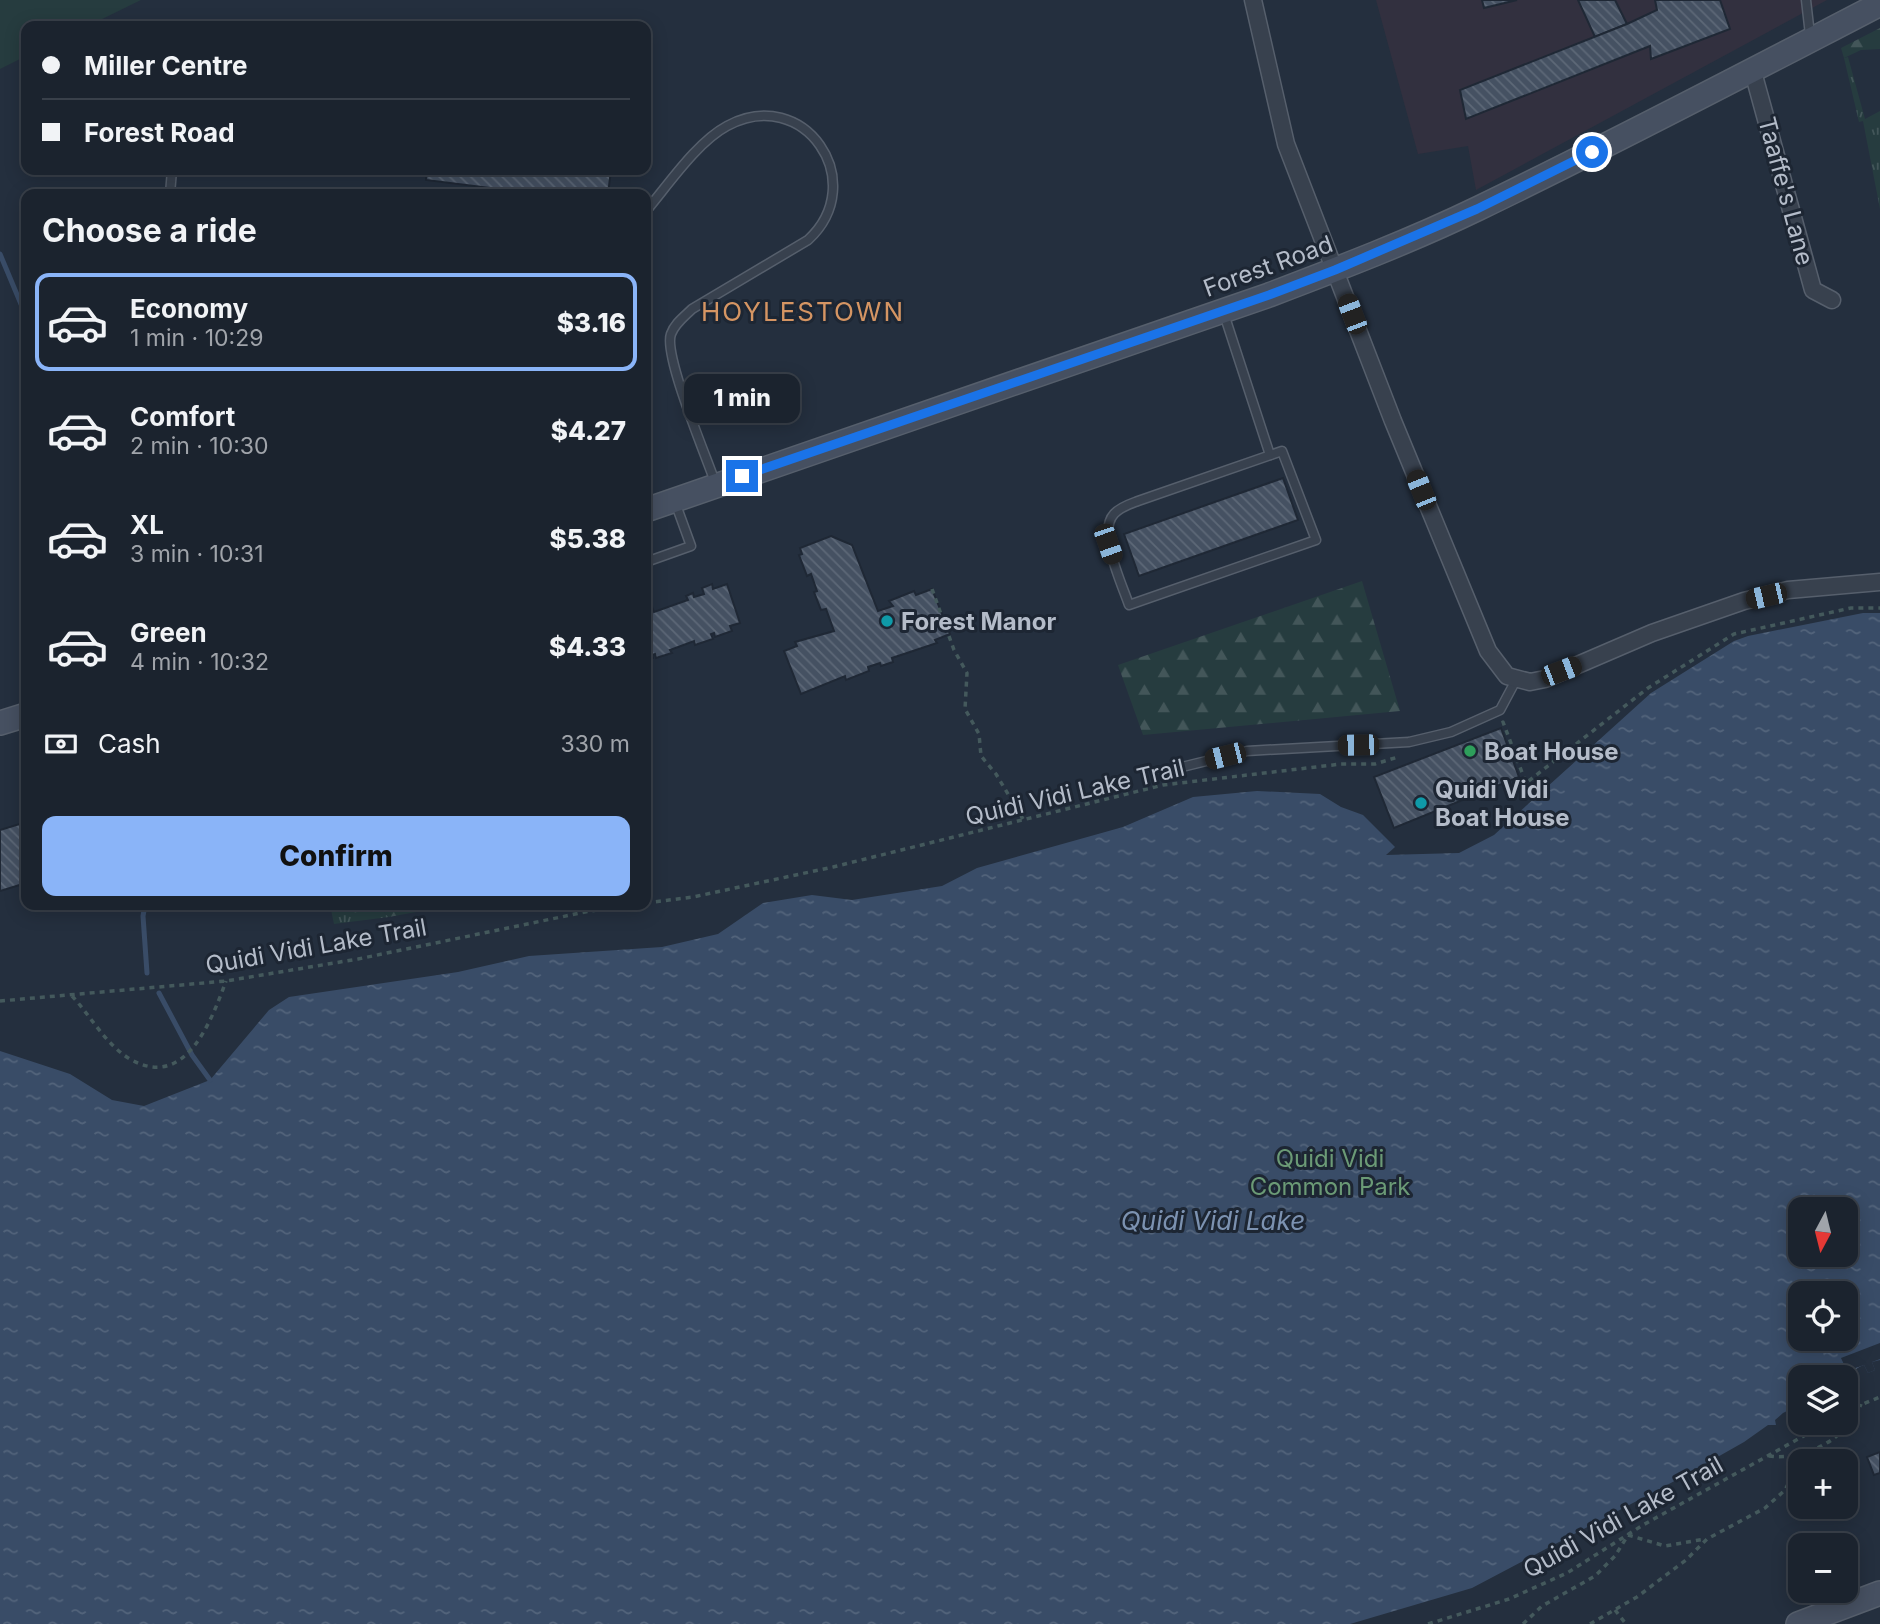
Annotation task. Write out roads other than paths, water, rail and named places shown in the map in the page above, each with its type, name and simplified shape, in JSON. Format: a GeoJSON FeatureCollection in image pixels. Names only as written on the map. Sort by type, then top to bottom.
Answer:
{"type":"FeatureCollection","features":[{"type":"Feature","properties":{"kind":"street"},"geometry":{"type":"LineString","coordinates":[[1253,0],[1286,144],[1424,498],[1488,651],[1507,676],[1530,682],[1545,679],[1651,633],[1744,601],[1802,588],[1880,582]]}},
{"type":"Feature","properties":{"kind":"street","name":"Forest Road"},"geometry":{"type":"LineString","coordinates":[[651,508],[1335,270],[1477,209],[1753,72],[1880,4]]}},
{"type":"Feature","properties":{"kind":"street","name":"Taaffe's Lane"},"geometry":{"type":"LineString","coordinates":[[1753,72],[1813,290],[1832,300]]}},
{"type":"Feature","properties":{"kind":"street"},"geometry":{"type":"LineString","coordinates":[[0,723],[21,717]]}},
{"type":"Feature","properties":{"kind":"street"},"geometry":{"type":"LineString","coordinates":[[1798,1624],[1880,1593]]}},
{"type":"Feature","properties":{"kind":"lane"},"geometry":{"type":"LineString","coordinates":[[1806,0],[1811,41]]}},
{"type":"Feature","properties":{"kind":"lane"},"geometry":{"type":"LineString","coordinates":[[651,205],[701,148],[725,127],[753,117],[775,117],[795,122],[810,132],[822,147],[830,165],[833,178],[831,202],[824,224],[808,240],[692,309],[676,323],[670,335],[669,347],[675,369],[716,485]]}},
{"type":"Feature","properties":{"kind":"lane"},"geometry":{"type":"LineString","coordinates":[[1223,311],[1270,455]]}},
{"type":"Feature","properties":{"kind":"lane"},"geometry":{"type":"LineString","coordinates":[[1282,451],[1316,540],[1129,605],[1108,544],[1108,526],[1113,515],[1138,501],[1270,455],[1282,451]]}},
{"type":"Feature","properties":{"kind":"lane"},"geometry":{"type":"LineString","coordinates":[[651,560],[691,546],[674,500]]}},
{"type":"Feature","properties":{"kind":"lane"},"geometry":{"type":"LineString","coordinates":[[1182,767],[1247,751],[1399,743],[1451,732],[1500,710],[1516,680]]}},
{"type":"Feature","properties":{"kind":"water","name":"Quidi Vidi Lake"},"geometry":{"type":"Polygon","coordinates":[[[1863,613],[1880,613],[1880,1360],[1872,1362],[1875,1370],[1868,1373],[1864,1365],[1858,1368],[1858,1365],[1788,1365],[1788,1410],[1775,1420],[1776,1425],[1768,1425],[1684,1476],[1472,1588],[1350,1624],[0,1624],[0,1051],[70,1074],[112,1100],[144,1106],[210,1080],[269,1010],[289,997],[458,972],[529,956],[662,947],[718,934],[763,903],[812,895],[852,900],[942,886],[977,868],[1123,827],[1193,797],[1257,791],[1320,794],[1341,807],[1363,815],[1395,847],[1386,855],[1459,853],[1494,835],[1651,693],[1734,641],[1863,613]]]}},
{"type":"Feature","properties":{"kind":"waterway"},"geometry":{"type":"LineString","coordinates":[[0,254],[21,304]]}},
{"type":"Feature","properties":{"kind":"waterway"},"geometry":{"type":"LineString","coordinates":[[144,910],[147,973]]}},
{"type":"Feature","properties":{"kind":"waterway"},"geometry":{"type":"LineString","coordinates":[[159,993],[192,1055],[210,1080]]}},
{"type":"Feature","properties":{"kind":"place","name":"Forest Manor"},"geometry":{"type":"Point","coordinates":[887,621]}},
{"type":"Feature","properties":{"kind":"place","name":"Boat House"},"geometry":{"type":"Point","coordinates":[1470,751]}},
{"type":"Feature","properties":{"kind":"place","name":"Quidi Vidi Boat House"},"geometry":{"type":"Point","coordinates":[1421,803]}},
{"type":"Feature","properties":{"kind":"district","name":"HOYLESTOWN"},"geometry":{"type":"Point","coordinates":[803,311]}},
{"type":"Feature","properties":{"kind":"park label","name":"Quidi Vidi Common Park"},"geometry":{"type":"Point","coordinates":[1330,1172]}}]}
